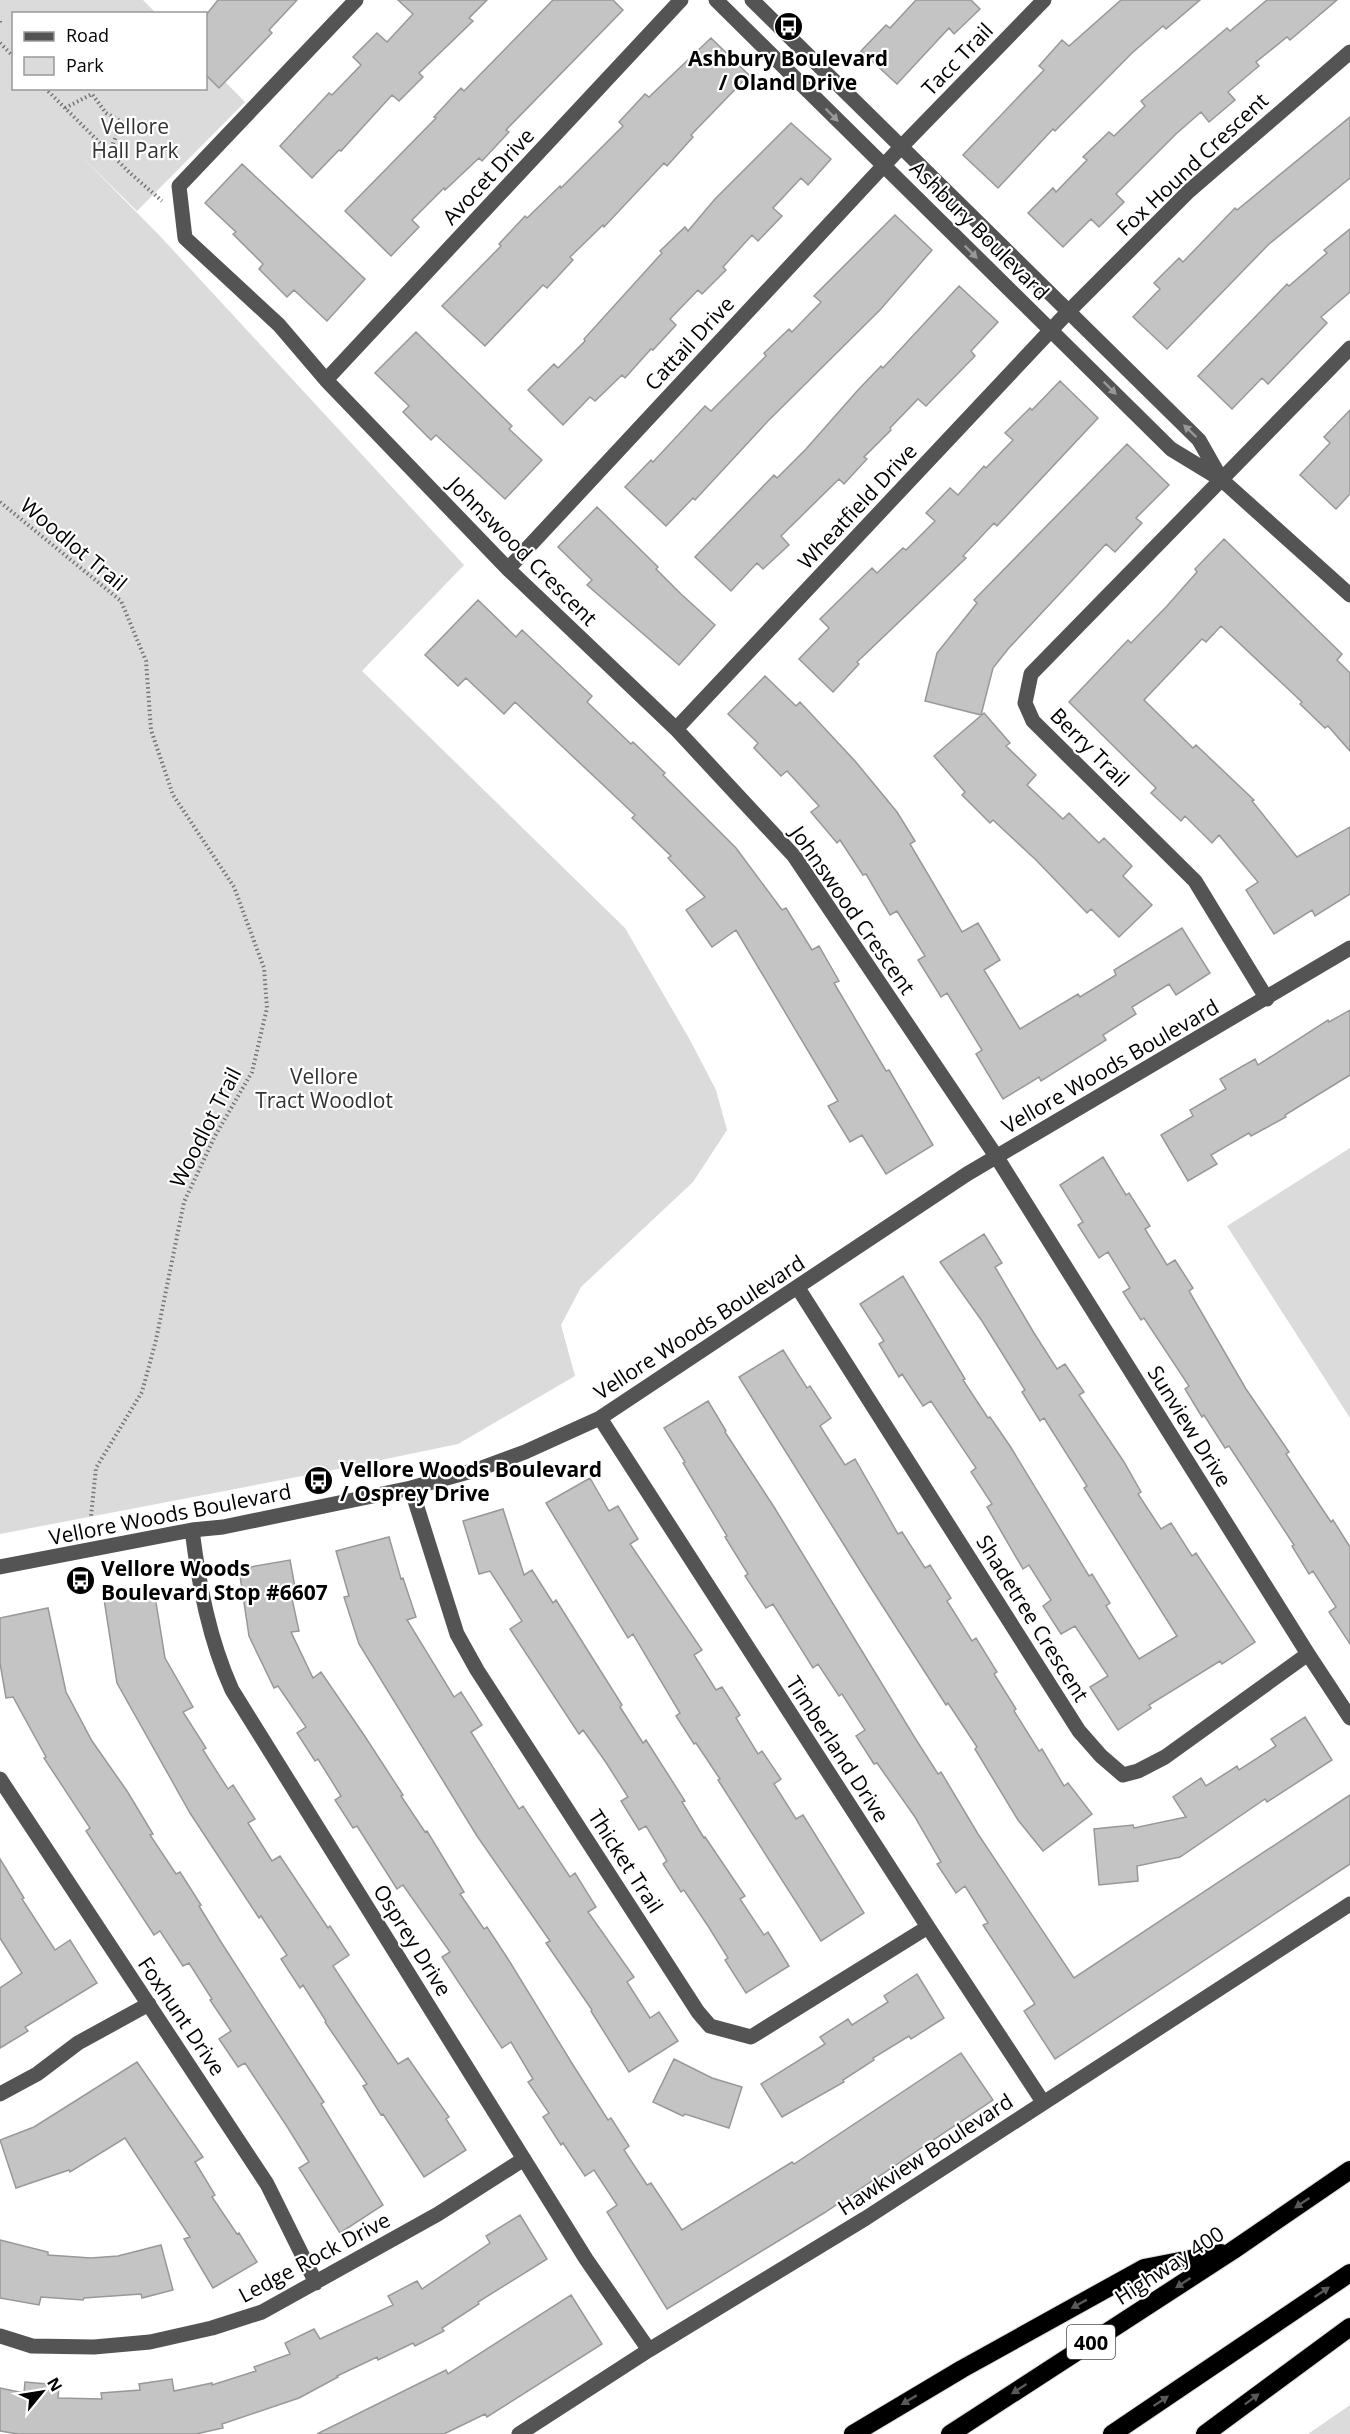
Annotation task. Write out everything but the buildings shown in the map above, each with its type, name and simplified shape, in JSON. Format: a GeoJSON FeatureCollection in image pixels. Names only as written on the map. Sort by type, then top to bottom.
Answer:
{"type":"FeatureCollection","features":[{"type":"Feature","properties":{"kind":"highway","name":"Highway 400"},"geometry":{"type":"LineString","coordinates":[[950,2434],[1232,2251],[1350,2170]]}},
{"type":"Feature","properties":{"kind":"highway"},"geometry":{"type":"LineString","coordinates":[[853,2434],[962,2369],[1144,2268],[1232,2251]]}},
{"type":"Feature","properties":{"kind":"highway"},"geometry":{"type":"LineString","coordinates":[[1112,2434],[1350,2273]]}},
{"type":"Feature","properties":{"kind":"highway"},"geometry":{"type":"LineString","coordinates":[[1205,2434],[1350,2327]]}},
{"type":"Feature","properties":{"kind":"street","name":"Johnswood Crescent"},"geometry":{"type":"LineString","coordinates":[[356,0],[179,186],[185,238],[279,325],[326,380],[508,569],[676,729],[794,856],[996,1156]]}},
{"type":"Feature","properties":{"kind":"street","name":"Avocet Drive"},"geometry":{"type":"LineString","coordinates":[[326,380],[681,0]]}},
{"type":"Feature","properties":{"kind":"street","name":"Ashbury Boulevard"},"geometry":{"type":"LineString","coordinates":[[716,0],[1171,449],[1221,480],[1350,595]]}},
{"type":"Feature","properties":{"kind":"street","name":"Ashbury Boulevard"},"geometry":{"type":"LineString","coordinates":[[752,0],[1199,440],[1221,480]]}},
{"type":"Feature","properties":{"kind":"street","name":"Tacc Trail"},"geometry":{"type":"LineString","coordinates":[[901,147],[1044,0]]}},
{"type":"Feature","properties":{"kind":"street","name":"Fox Hound Crescent"},"geometry":{"type":"LineString","coordinates":[[1068,312],[1189,191],[1350,52]]}},
{"type":"Feature","properties":{"kind":"street","name":"Cattail Drive"},"geometry":{"type":"LineString","coordinates":[[508,569],[901,147]]}},
{"type":"Feature","properties":{"kind":"street","name":"Wheatfield Drive"},"geometry":{"type":"LineString","coordinates":[[676,729],[1068,312]]}},
{"type":"Feature","properties":{"kind":"street","name":"Berry Trail"},"geometry":{"type":"LineString","coordinates":[[1267,999],[1195,881],[1033,721],[1025,703],[1031,674],[1350,348]]}},
{"type":"Feature","properties":{"kind":"street","name":"Vellore Woods Boulevard"},"geometry":{"type":"LineString","coordinates":[[0,1567],[192,1530],[223,1527],[411,1488],[488,1466],[600,1418],[996,1156],[1267,999],[1350,948]]}},
{"type":"Feature","properties":{"kind":"street","name":"Sunview Drive"},"geometry":{"type":"LineString","coordinates":[[996,1156],[1350,1718]]}},
{"type":"Feature","properties":{"kind":"street","name":"Shadetree Crescent"},"geometry":{"type":"LineString","coordinates":[[798,1288],[1079,1731],[1123,1775],[1138,1771],[1165,1757],[1308,1654]]}},
{"type":"Feature","properties":{"kind":"street","name":"Timberland Drive"},"geometry":{"type":"LineString","coordinates":[[600,1418],[1043,2102]]}},
{"type":"Feature","properties":{"kind":"street","name":"Thicket Trail"},"geometry":{"type":"LineString","coordinates":[[411,1488],[457,1634],[477,1670],[692,2002],[710,2026],[751,2037],[778,2023],[928,1927]]}},
{"type":"Feature","properties":{"kind":"street","name":"Osprey Drive"},"geometry":{"type":"LineString","coordinates":[[192,1530],[207,1619],[217,1658],[232,1690],[586,2259],[649,2350]]}},
{"type":"Feature","properties":{"kind":"street","name":"Foxhunt Drive"},"geometry":{"type":"LineString","coordinates":[[0,1779],[267,2184],[316,2283]]}},
{"type":"Feature","properties":{"kind":"street","name":"Hawkview Boulevard"},"geometry":{"type":"LineString","coordinates":[[519,2434],[649,2350],[866,2218],[1350,1904]]}},
{"type":"Feature","properties":{"kind":"street"},"geometry":{"type":"LineString","coordinates":[[0,2094],[36,2074],[78,2043],[149,2004]]}},
{"type":"Feature","properties":{"kind":"street","name":"Ledge Rock Drive"},"geometry":{"type":"LineString","coordinates":[[0,2336],[32,2346],[94,2347],[150,2342],[212,2328],[262,2312],[438,2214],[524,2159]]}},
{"type":"Feature","properties":{"kind":"path"},"geometry":{"type":"LineString","coordinates":[[0,43],[12,55]]}},
{"type":"Feature","properties":{"kind":"path"},"geometry":{"type":"LineString","coordinates":[[47,90],[109,153],[183,219]]}},
{"type":"Feature","properties":{"kind":"path"},"geometry":{"type":"LineString","coordinates":[[65,108],[92,94],[106,113],[122,122],[109,153]]}},
{"type":"Feature","properties":{"kind":"path","name":"Woodlot Trail"},"geometry":{"type":"LineString","coordinates":[[0,501],[121,601],[146,662],[151,730],[173,795],[234,887],[264,968],[267,1008],[252,1072],[215,1136],[184,1202],[156,1340],[142,1392],[96,1468],[91,1516]]}},
{"type":"Feature","properties":{"kind":"green space","name":"Vellore Tract Woodlot"},"geometry":{"type":"Polygon","coordinates":[[[0,0],[143,0],[155,12],[12,12],[12,90],[207,90],[207,63],[245,102],[137,211],[81,156],[159,235],[464,565],[362,671],[625,928],[690,1040],[716,1090],[727,1130],[693,1182],[581,1287],[561,1325],[575,1376],[458,1444],[0,1534],[0,0]]]}},
{"type":"Feature","properties":{"kind":"green space"},"geometry":{"type":"Polygon","coordinates":[[[1350,1148],[1350,1418],[1227,1226],[1350,1148]]]}},
{"type":"Feature","properties":{"kind":"green space"},"geometry":{"type":"Polygon","coordinates":[[[1350,2405],[1350,2434],[1308,2434],[1350,2405]]]}},
{"type":"Feature","properties":{"kind":"place","name":"Ashbury Boulevard / Oland Drive"},"geometry":{"type":"Point","coordinates":[788,27]}},
{"type":"Feature","properties":{"kind":"place","name":"Vellore Woods Boulevard / Osprey Drive"},"geometry":{"type":"Point","coordinates":[319,1481]}},
{"type":"Feature","properties":{"kind":"place","name":"Vellore Woods Boulevard Stop #6607"},"geometry":{"type":"Point","coordinates":[80,1580]}},
{"type":"Feature","properties":{"kind":"park label","name":"Vellore Hall Park"},"geometry":{"type":"Point","coordinates":[135,138]}}]}
